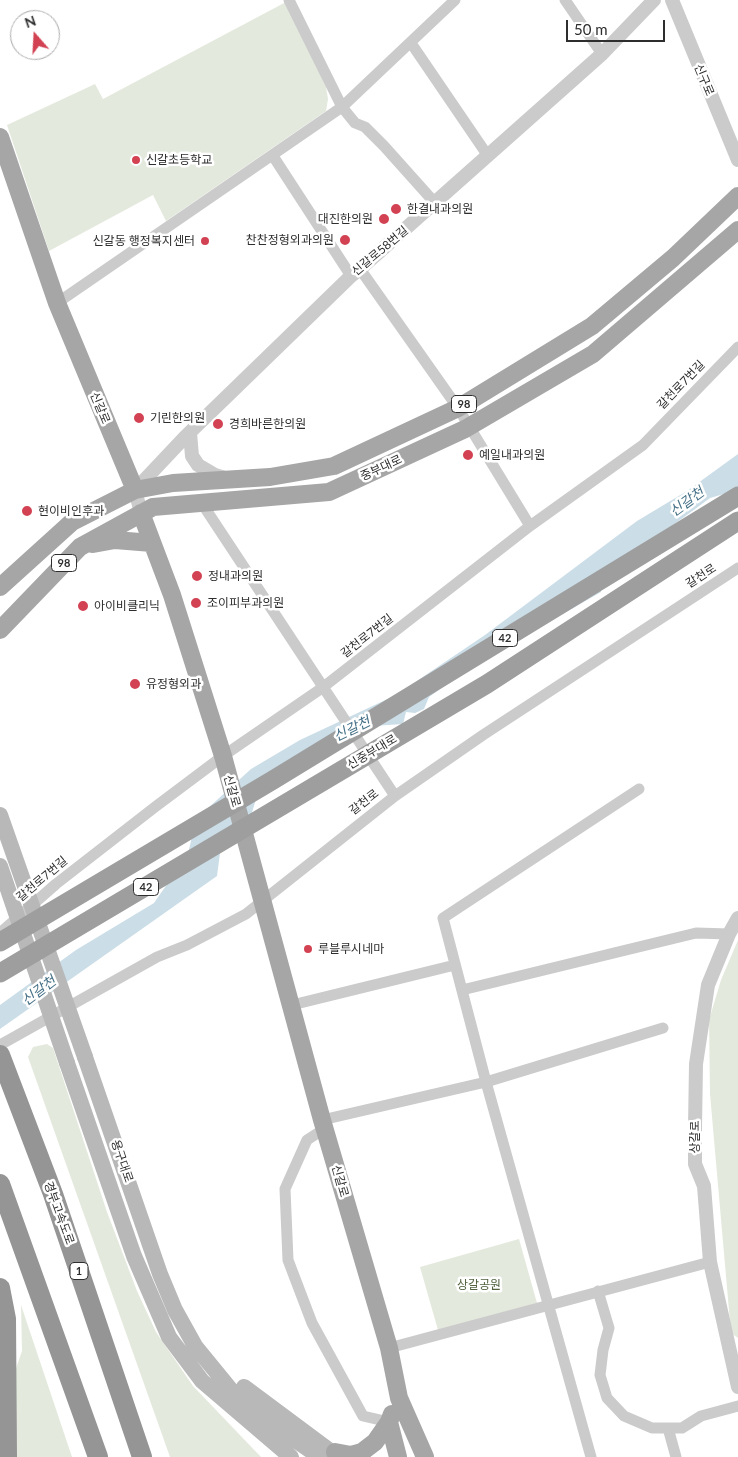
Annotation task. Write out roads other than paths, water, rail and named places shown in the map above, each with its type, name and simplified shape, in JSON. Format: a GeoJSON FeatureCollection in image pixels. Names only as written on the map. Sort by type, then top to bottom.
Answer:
{"type":"FeatureCollection","features":[{"type":"Feature","properties":{"kind":"highway","name":"42"},"geometry":{"type":"LineString","coordinates":[[0,942],[274,780],[738,496]]}},
{"type":"Feature","properties":{"kind":"highway","name":"신중부대로"},"geometry":{"type":"LineString","coordinates":[[0,973],[486,684],[738,521]]}},
{"type":"Feature","properties":{"kind":"highway","name":"경부고속도로"},"geometry":{"type":"LineString","coordinates":[[0,1055],[53,1194],[142,1457]]}},
{"type":"Feature","properties":{"kind":"highway"},"geometry":{"type":"LineString","coordinates":[[0,1184],[98,1457]]}},
{"type":"Feature","properties":{"kind":"highway"},"geometry":{"type":"LineString","coordinates":[[0,1288],[6,1319],[7,1457]]}},
{"type":"Feature","properties":{"kind":"highway"},"geometry":{"type":"LineString","coordinates":[[0,1380],[6,1342]]}},
{"type":"Feature","properties":{"kind":"main road","name":"신갈로"},"geometry":{"type":"LineString","coordinates":[[0,137],[57,304],[135,490]]}},
{"type":"Feature","properties":{"kind":"main road","name":"중부대로"},"geometry":{"type":"LineString","coordinates":[[0,587],[72,522],[135,490],[173,483],[270,477],[334,466],[458,408],[592,326],[673,258],[738,196]]}},
{"type":"Feature","properties":{"kind":"main road","name":"중부대로"},"geometry":{"type":"LineString","coordinates":[[0,630],[80,547],[153,507],[201,502],[258,500],[330,492],[470,426],[593,354],[738,230]]}},
{"type":"Feature","properties":{"kind":"main road","name":"신갈로"},"geometry":{"type":"LineString","coordinates":[[141,513],[172,596],[224,761],[262,894],[323,1124],[388,1348],[399,1398],[425,1457]]}},
{"type":"Feature","properties":{"kind":"main road"},"geometry":{"type":"LineString","coordinates":[[80,547],[115,540],[152,543]]}},
{"type":"Feature","properties":{"kind":"main road","name":"용구대로"},"geometry":{"type":"LineString","coordinates":[[0,815],[160,1274],[175,1310],[194,1346],[232,1390],[260,1416],[331,1455]]}},
{"type":"Feature","properties":{"kind":"main road","name":"용구대로"},"geometry":{"type":"LineString","coordinates":[[0,866],[134,1256],[169,1336],[202,1381],[291,1457]]}},
{"type":"Feature","properties":{"kind":"main road"},"geometry":{"type":"LineString","coordinates":[[106,1115],[134,1178],[178,1289],[200,1336],[241,1384],[255,1397],[331,1455],[351,1455],[362,1452],[375,1442],[389,1422],[399,1398]]}},
{"type":"Feature","properties":{"kind":"main road"},"geometry":{"type":"LineString","coordinates":[[389,1422],[398,1457]]}},
{"type":"Feature","properties":{"kind":"street"},"geometry":{"type":"LineString","coordinates":[[289,0],[342,107],[355,123],[365,127],[384,146],[435,203]]}},
{"type":"Feature","properties":{"kind":"street"},"geometry":{"type":"LineString","coordinates":[[57,304],[342,107],[456,0]]}},
{"type":"Feature","properties":{"kind":"street"},"geometry":{"type":"LineString","coordinates":[[565,0],[602,54]]}},
{"type":"Feature","properties":{"kind":"street","name":"신갈로58번길"},"geometry":{"type":"LineString","coordinates":[[135,490],[190,433],[356,273],[602,54],[654,0]]}},
{"type":"Feature","properties":{"kind":"street","name":"신구로"},"geometry":{"type":"LineString","coordinates":[[672,0],[738,160]]}},
{"type":"Feature","properties":{"kind":"street"},"geometry":{"type":"LineString","coordinates":[[410,43],[488,156]]}},
{"type":"Feature","properties":{"kind":"street"},"geometry":{"type":"LineString","coordinates":[[272,156],[356,273],[458,408],[530,526]]}},
{"type":"Feature","properties":{"kind":"street","name":"갈천로7번길"},"geometry":{"type":"LineString","coordinates":[[0,933],[62,879],[322,688],[530,526],[643,444],[738,347]]}},
{"type":"Feature","properties":{"kind":"street"},"geometry":{"type":"LineString","coordinates":[[190,433],[192,456],[198,465],[215,476],[231,479]]}},
{"type":"Feature","properties":{"kind":"street","name":"신갈로"},"geometry":{"type":"LineString","coordinates":[[135,490],[141,513]]}},
{"type":"Feature","properties":{"kind":"street"},"geometry":{"type":"LineString","coordinates":[[201,502],[322,688],[388,783],[394,796]]}},
{"type":"Feature","properties":{"kind":"street","name":"갈천로"},"geometry":{"type":"LineString","coordinates":[[0,1045],[157,957],[227,926],[262,894],[394,796],[483,735],[738,568]]}},
{"type":"Feature","properties":{"kind":"street"},"geometry":{"type":"LineString","coordinates":[[591,1457],[486,1082],[443,918],[639,789]]}},
{"type":"Feature","properties":{"kind":"street","name":"상갈로"},"geometry":{"type":"LineString","coordinates":[[738,918],[729,934],[708,985],[696,1064],[695,1164],[704,1186],[710,1262],[738,1387]]}},
{"type":"Feature","properties":{"kind":"street"},"geometry":{"type":"LineString","coordinates":[[462,990],[696,933],[729,934]]}},
{"type":"Feature","properties":{"kind":"street"},"geometry":{"type":"LineString","coordinates":[[292,1005],[455,965]]}},
{"type":"Feature","properties":{"kind":"street"},"geometry":{"type":"LineString","coordinates":[[389,1422],[362,1416],[312,1322],[288,1260],[286,1189],[307,1140],[323,1124],[486,1082],[663,1028]]}},
{"type":"Feature","properties":{"kind":"street"},"geometry":{"type":"LineString","coordinates":[[388,1348],[710,1262]]}},
{"type":"Feature","properties":{"kind":"street"},"geometry":{"type":"LineString","coordinates":[[598,1291],[609,1328],[603,1350],[600,1375],[607,1398],[624,1416],[652,1428],[682,1428],[701,1416],[738,1406]]}},
{"type":"Feature","properties":{"kind":"street"},"geometry":{"type":"LineString","coordinates":[[668,1428],[676,1457]]}},
{"type":"Feature","properties":{"kind":"water","name":"신갈천"},"geometry":{"type":"Polygon","coordinates":[[[738,454],[738,500],[731,492],[710,498],[601,578],[601,592],[474,665],[429,697],[424,709],[415,713],[406,712],[403,724],[373,726],[256,799],[250,819],[222,838],[217,876],[0,1029],[0,1005],[76,950],[154,903],[188,854],[196,819],[251,769],[300,740],[396,695],[485,635],[637,521],[687,491],[738,454]]]}},
{"type":"Feature","properties":{"kind":"place","name":"신갈초등학교"},"geometry":{"type":"Point","coordinates":[136,160]}},
{"type":"Feature","properties":{"kind":"place","name":"한결내과의원"},"geometry":{"type":"Point","coordinates":[396,209]}},
{"type":"Feature","properties":{"kind":"place","name":"대진한의원"},"geometry":{"type":"Point","coordinates":[384,219]}},
{"type":"Feature","properties":{"kind":"place","name":"찬찬정형외과의원"},"geometry":{"type":"Point","coordinates":[345,240]}},
{"type":"Feature","properties":{"kind":"place","name":"신갈동 행정복지센터"},"geometry":{"type":"Point","coordinates":[205,241]}},
{"type":"Feature","properties":{"kind":"place","name":"기린한의원"},"geometry":{"type":"Point","coordinates":[139,418]}},
{"type":"Feature","properties":{"kind":"place","name":"경희바른한의원"},"geometry":{"type":"Point","coordinates":[218,424]}},
{"type":"Feature","properties":{"kind":"place","name":"예일내과의원"},"geometry":{"type":"Point","coordinates":[468,455]}},
{"type":"Feature","properties":{"kind":"place","name":"현이비인후과"},"geometry":{"type":"Point","coordinates":[27,511]}},
{"type":"Feature","properties":{"kind":"place","name":"정내과의원"},"geometry":{"type":"Point","coordinates":[197,576]}},
{"type":"Feature","properties":{"kind":"place","name":"조이피부과의원"},"geometry":{"type":"Point","coordinates":[196,603]}},
{"type":"Feature","properties":{"kind":"place","name":"아이비클리닉"},"geometry":{"type":"Point","coordinates":[83,606]}},
{"type":"Feature","properties":{"kind":"place","name":"유정형외과"},"geometry":{"type":"Point","coordinates":[135,684]}},
{"type":"Feature","properties":{"kind":"place","name":"루블루시네마"},"geometry":{"type":"Point","coordinates":[308,949]}},
{"type":"Feature","properties":{"kind":"park label","name":"상갈공원"},"geometry":{"type":"Point","coordinates":[479,1285]}}]}
